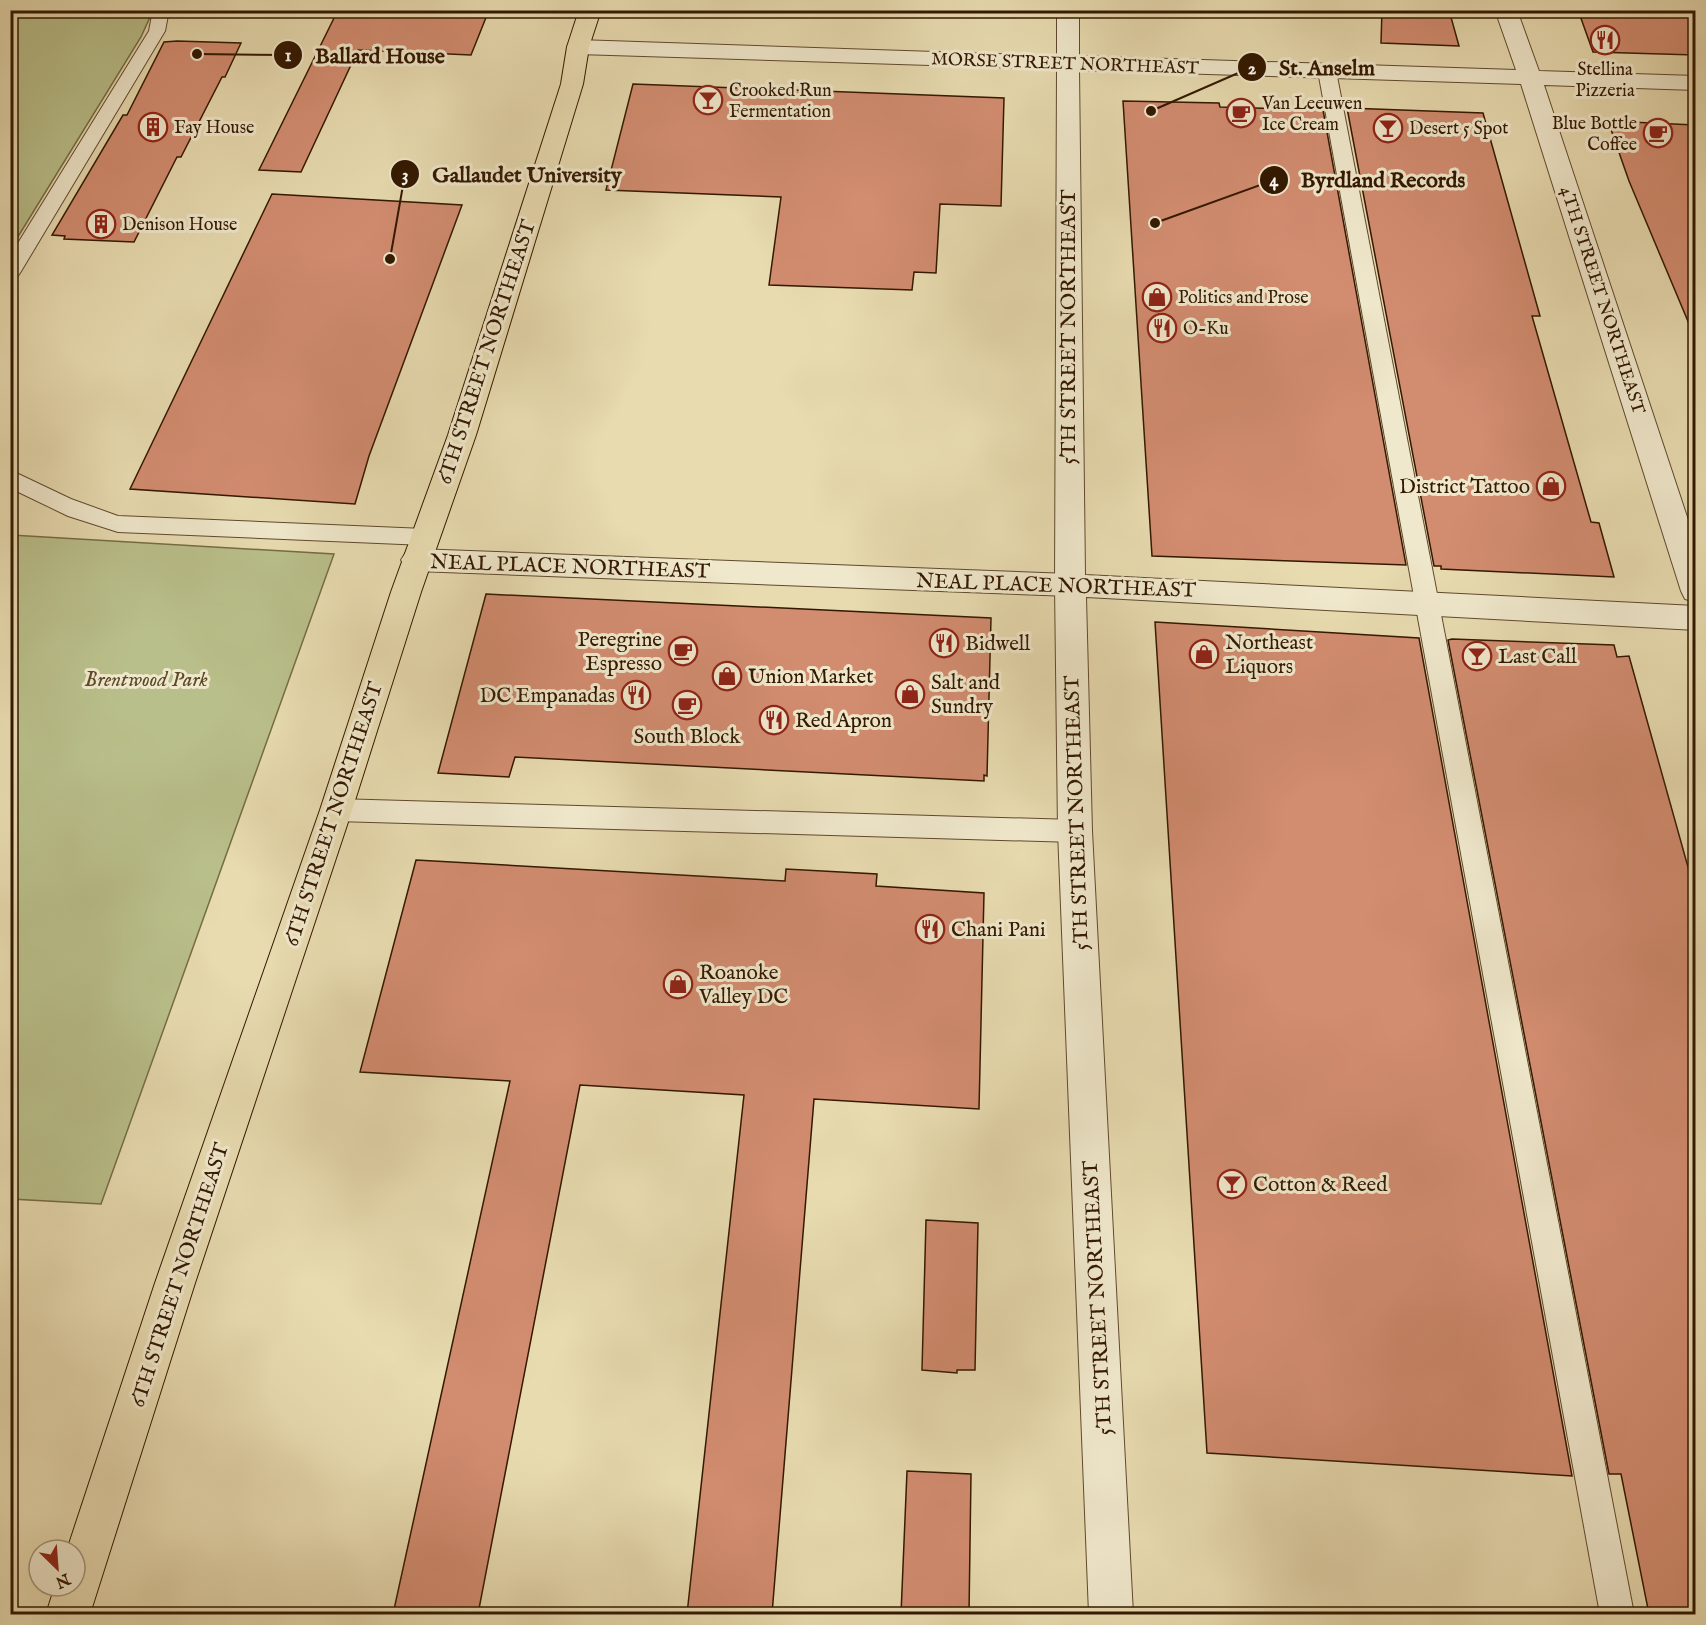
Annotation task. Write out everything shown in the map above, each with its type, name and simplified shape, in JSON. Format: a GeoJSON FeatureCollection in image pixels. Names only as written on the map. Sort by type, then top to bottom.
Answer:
{"type":"FeatureCollection","features":[{"type":"Feature","properties":{"kind":"main road","name":"6TH STREET NORTHEAST"},"geometry":{"type":"LineString","coordinates":[[68,1614],[175,1283],[336,810],[420,549],[462,435],[572,84],[579,47],[590,10]]}},
{"type":"Feature","properties":{"kind":"street","name":"5TH STREET NORTHEAST"},"geometry":{"type":"LineString","coordinates":[[1068,10],[1066,63],[1070,585],[1075,831],[1111,1614]]}},
{"type":"Feature","properties":{"kind":"street","name":"4TH STREET NORTHEAST"},"geometry":{"type":"LineString","coordinates":[[1506,10],[1548,128],[1695,591]]}},
{"type":"Feature","properties":{"kind":"street","name":"MORSE STREET NORTHEAST"},"geometry":{"type":"LineString","coordinates":[[579,47],[1695,83]]}},
{"type":"Feature","properties":{"kind":"street","name":"NEAL PLACE NORTHEAST"},"geometry":{"type":"LineString","coordinates":[[420,549],[1695,618]]}},
{"type":"Feature","properties":{"kind":"lane"},"geometry":{"type":"LineString","coordinates":[[10,273],[157,31],[161,10]]}},
{"type":"Feature","properties":{"kind":"lane"},"geometry":{"type":"LineString","coordinates":[[1327,71],[1617,1614]]}},
{"type":"Feature","properties":{"kind":"lane"},"geometry":{"type":"LineString","coordinates":[[10,478],[85,516],[118,524],[420,549]]}},
{"type":"Feature","properties":{"kind":"lane"},"geometry":{"type":"LineString","coordinates":[[336,810],[1075,831]]}},
{"type":"Feature","properties":{"kind":"green space"},"geometry":{"type":"Polygon","coordinates":[[[11,10],[150,10],[150,17],[141,37],[11,248],[11,10]]]}},
{"type":"Feature","properties":{"kind":"green space","name":"Brentwood Park"},"geometry":{"type":"Polygon","coordinates":[[[11,535],[334,554],[101,1204],[11,1199],[11,535]]]}},
{"type":"Feature","properties":{"kind":"building"},"geometry":{"type":"Polygon","coordinates":[[[338,10],[489,10],[471,55],[358,50],[301,172],[259,170],[338,10]]]}},
{"type":"Feature","properties":{"kind":"building"},"geometry":{"type":"Polygon","coordinates":[[[1382,10],[1449,10],[1459,46],[1381,43],[1382,10]]]}},
{"type":"Feature","properties":{"kind":"building"},"geometry":{"type":"Polygon","coordinates":[[[1578,10],[1695,10],[1695,55],[1593,52],[1578,10]]]}},
{"type":"Feature","properties":{"kind":"building"},"geometry":{"type":"Polygon","coordinates":[[[164,42],[241,43],[181,157],[177,157],[134,242],[64,239],[65,236],[52,235],[123,115],[127,115],[164,42]]]}},
{"type":"Feature","properties":{"kind":"building"},"geometry":{"type":"Polygon","coordinates":[[[633,84],[1004,98],[1001,206],[940,204],[936,273],[914,272],[912,290],[769,285],[781,197],[606,190],[633,84]]]}},
{"type":"Feature","properties":{"kind":"building"},"geometry":{"type":"Polygon","coordinates":[[[1123,101],[1219,103],[1220,107],[1323,110],[1406,565],[1152,556],[1123,101]]]}},
{"type":"Feature","properties":{"kind":"building"},"geometry":{"type":"Polygon","coordinates":[[[1347,108],[1483,113],[1540,316],[1532,316],[1591,522],[1599,523],[1614,577],[1441,569],[1441,566],[1434,566],[1347,108]]]}},
{"type":"Feature","properties":{"kind":"building"},"geometry":{"type":"Polygon","coordinates":[[[1608,121],[1695,125],[1695,338],[1629,181],[1608,121]]]}},
{"type":"Feature","properties":{"kind":"building"},"geometry":{"type":"Polygon","coordinates":[[[272,194],[462,205],[369,456],[355,504],[130,489],[272,194]]]}},
{"type":"Feature","properties":{"kind":"building","name":"Union Market"},"geometry":{"type":"Polygon","coordinates":[[[486,594],[991,618],[987,776],[984,775],[984,781],[515,757],[509,777],[438,773],[486,594]]]}},
{"type":"Feature","properties":{"kind":"building"},"geometry":{"type":"Polygon","coordinates":[[[1155,622],[1419,638],[1572,1476],[1207,1453],[1155,622]]]}},
{"type":"Feature","properties":{"kind":"building"},"geometry":{"type":"Polygon","coordinates":[[[1448,640],[1614,645],[1617,657],[1629,656],[1695,892],[1695,1614],[1649,1614],[1621,1474],[1609,1474],[1448,640]]]}},
{"type":"Feature","properties":{"kind":"building"},"geometry":{"type":"Polygon","coordinates":[[[416,860],[785,881],[786,869],[877,874],[876,886],[984,893],[979,1109],[814,1099],[772,1614],[687,1614],[744,1095],[580,1085],[478,1614],[393,1614],[510,1081],[360,1072],[416,860]]]}},
{"type":"Feature","properties":{"kind":"building"},"geometry":{"type":"Polygon","coordinates":[[[926,1220],[978,1223],[975,1370],[957,1370],[957,1373],[922,1370],[926,1220]]]}},
{"type":"Feature","properties":{"kind":"building"},"geometry":{"type":"Polygon","coordinates":[[[907,1471],[971,1474],[969,1614],[901,1614],[907,1471]]]}},
{"type":"Feature","properties":{"kind":"place","name":"Stellina Pizzeria"},"geometry":{"type":"Point","coordinates":[1605,40]}},
{"type":"Feature","properties":{"kind":"place","name":"Ballard House"},"geometry":{"type":"Point","coordinates":[197,54]}},
{"type":"Feature","properties":{"kind":"place","name":"Crooked Run Fermentation"},"geometry":{"type":"Point","coordinates":[708,100]}},
{"type":"Feature","properties":{"kind":"place","name":"St. Anselm"},"geometry":{"type":"Point","coordinates":[1151,111]}},
{"type":"Feature","properties":{"kind":"place","name":"Van Leeuwen Ice Cream"},"geometry":{"type":"Point","coordinates":[1241,113]}},
{"type":"Feature","properties":{"kind":"place","name":"Fay House"},"geometry":{"type":"Point","coordinates":[153,127]}},
{"type":"Feature","properties":{"kind":"place","name":"Desert 5 Spot"},"geometry":{"type":"Point","coordinates":[1388,128]}},
{"type":"Feature","properties":{"kind":"place","name":"Blue Bottle Coffee"},"geometry":{"type":"Point","coordinates":[1658,133]}},
{"type":"Feature","properties":{"kind":"place","name":"Byrdland Records"},"geometry":{"type":"Point","coordinates":[1155,223]}},
{"type":"Feature","properties":{"kind":"place","name":"Denison House"},"geometry":{"type":"Point","coordinates":[101,224]}},
{"type":"Feature","properties":{"kind":"place","name":"Gallaudet University"},"geometry":{"type":"Point","coordinates":[390,259]}},
{"type":"Feature","properties":{"kind":"place","name":"Politics and Prose"},"geometry":{"type":"Point","coordinates":[1157,297]}},
{"type":"Feature","properties":{"kind":"place","name":"O-Ku"},"geometry":{"type":"Point","coordinates":[1162,328]}},
{"type":"Feature","properties":{"kind":"place","name":"District Tattoo"},"geometry":{"type":"Point","coordinates":[1551,486]}},
{"type":"Feature","properties":{"kind":"place","name":"Bidwell"},"geometry":{"type":"Point","coordinates":[944,643]}},
{"type":"Feature","properties":{"kind":"place","name":"Peregrine Espresso"},"geometry":{"type":"Point","coordinates":[683,651]}},
{"type":"Feature","properties":{"kind":"place","name":"Northeast Liquors"},"geometry":{"type":"Point","coordinates":[1204,654]}},
{"type":"Feature","properties":{"kind":"place","name":"Last Call"},"geometry":{"type":"Point","coordinates":[1477,656]}},
{"type":"Feature","properties":{"kind":"place","name":"Union Market"},"geometry":{"type":"Point","coordinates":[727,676]}},
{"type":"Feature","properties":{"kind":"place","name":"Salt and Sundry"},"geometry":{"type":"Point","coordinates":[910,694]}},
{"type":"Feature","properties":{"kind":"place","name":"DC Empanadas"},"geometry":{"type":"Point","coordinates":[636,695]}},
{"type":"Feature","properties":{"kind":"place","name":"South Block"},"geometry":{"type":"Point","coordinates":[687,705]}},
{"type":"Feature","properties":{"kind":"place","name":"Red Apron"},"geometry":{"type":"Point","coordinates":[774,720]}},
{"type":"Feature","properties":{"kind":"place","name":"Chani Pani"},"geometry":{"type":"Point","coordinates":[930,929]}},
{"type":"Feature","properties":{"kind":"place","name":"Roanoke Valley DC"},"geometry":{"type":"Point","coordinates":[678,984]}},
{"type":"Feature","properties":{"kind":"place","name":"Cotton & Reed"},"geometry":{"type":"Point","coordinates":[1232,1184]}}]}
